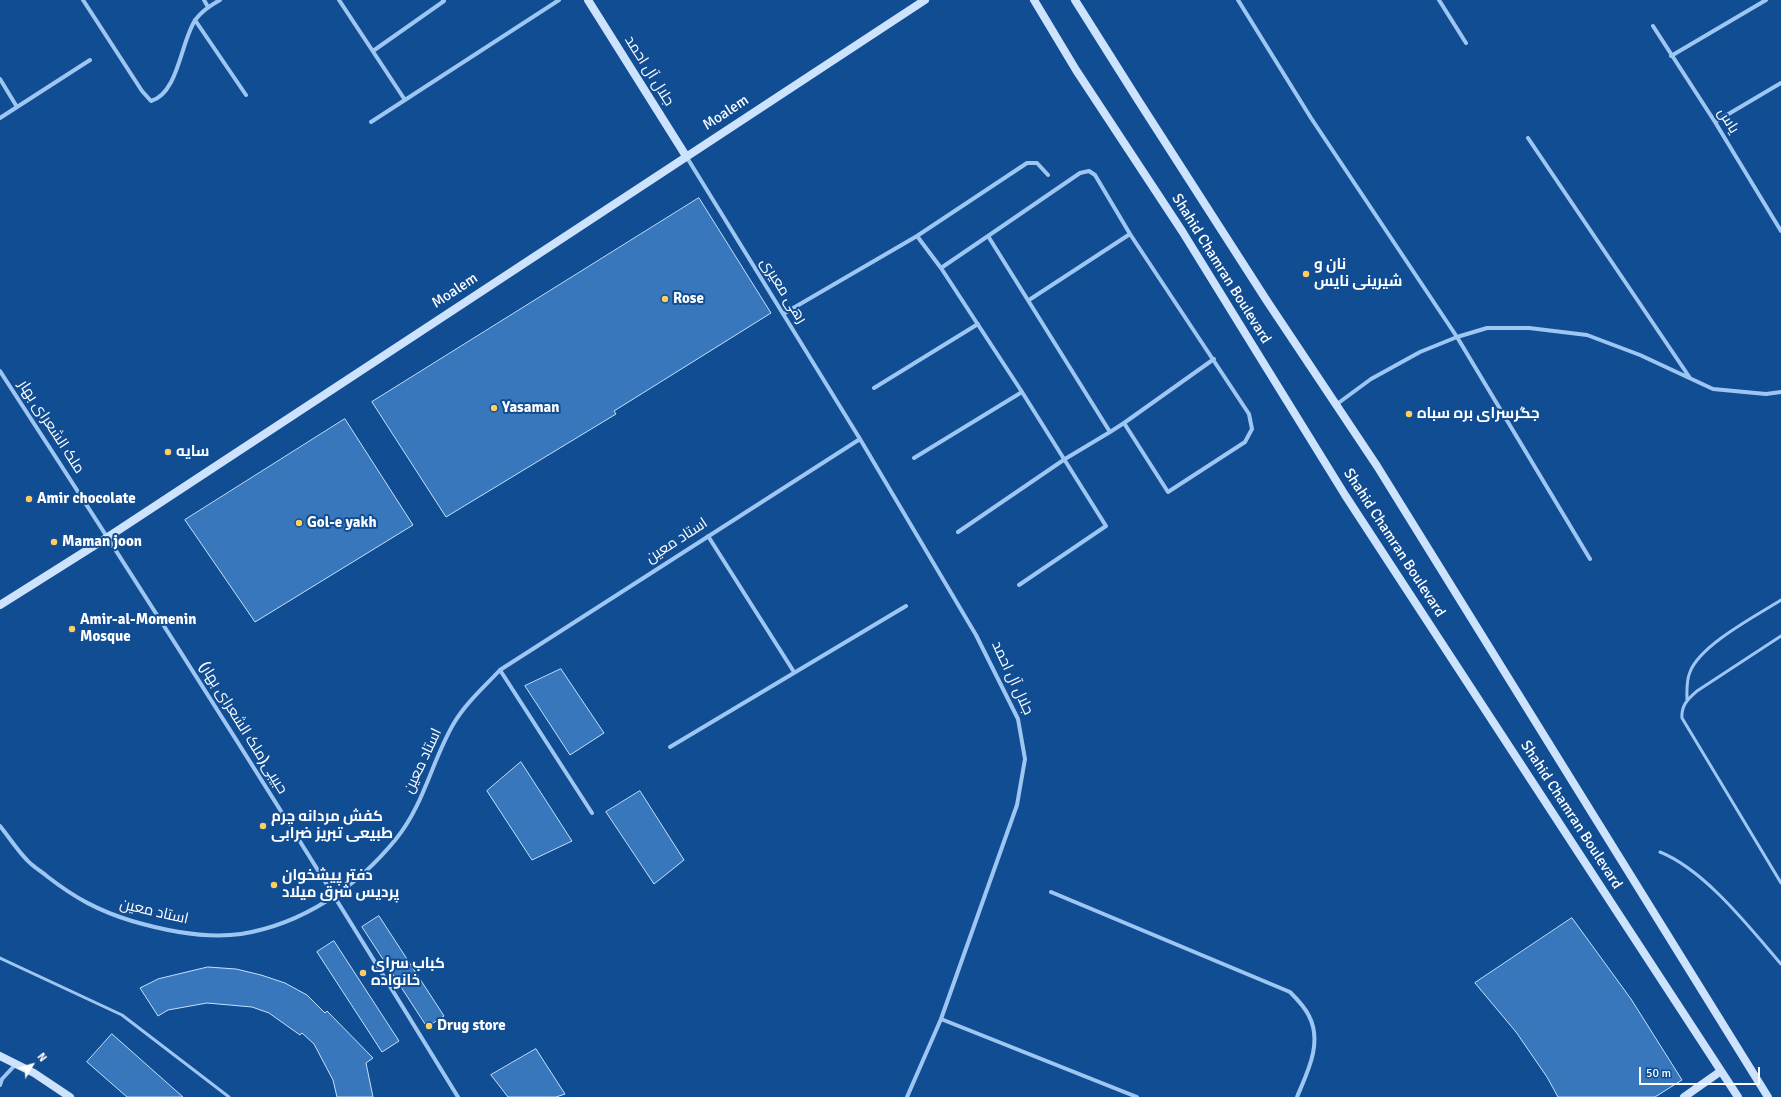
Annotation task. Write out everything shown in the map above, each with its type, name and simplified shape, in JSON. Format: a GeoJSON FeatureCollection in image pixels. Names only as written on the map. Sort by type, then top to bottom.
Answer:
{"type":"FeatureCollection","features":[{"type":"Feature","properties":{"kind":"main road","name":"جلال آل احمد"},"geometry":{"type":"LineString","coordinates":[[588,0],[686,156]]}},
{"type":"Feature","properties":{"kind":"main road","name":"Moalem"},"geometry":{"type":"LineString","coordinates":[[0,605],[108,537],[925,0]]}},
{"type":"Feature","properties":{"kind":"main road","name":"Shahid Chamran Boulevard"},"geometry":{"type":"LineString","coordinates":[[1034,0],[1076,70],[1182,231],[1345,495],[1738,1097]]}},
{"type":"Feature","properties":{"kind":"main road","name":"Shahid Chamran Boulevard"},"geometry":{"type":"LineString","coordinates":[[1076,0],[1138,100],[1267,301],[1337,404],[1394,493],[1768,1097]]}},
{"type":"Feature","properties":{"kind":"main road"},"geometry":{"type":"LineString","coordinates":[[0,1056],[34,1073],[70,1097]]}},
{"type":"Feature","properties":{"kind":"main road"},"geometry":{"type":"LineString","coordinates":[[1684,1097],[1721,1071]]}},
{"type":"Feature","properties":{"kind":"street"},"geometry":{"type":"LineString","coordinates":[[83,0],[142,91],[151,100],[156,99],[172,80],[195,20],[208,7],[220,0]]}},
{"type":"Feature","properties":{"kind":"street"},"geometry":{"type":"LineString","coordinates":[[204,0],[208,7]]}},
{"type":"Feature","properties":{"kind":"street"},"geometry":{"type":"LineString","coordinates":[[339,0],[406,100]]}},
{"type":"Feature","properties":{"kind":"street"},"geometry":{"type":"LineString","coordinates":[[373,51],[444,2],[443,0]]}},
{"type":"Feature","properties":{"kind":"street"},"geometry":{"type":"LineString","coordinates":[[371,122],[559,0]]}},
{"type":"Feature","properties":{"kind":"street"},"geometry":{"type":"LineString","coordinates":[[1238,0],[1311,118],[1457,337],[1590,559]]}},
{"type":"Feature","properties":{"kind":"street"},"geometry":{"type":"LineString","coordinates":[[1439,0],[1466,43]]}},
{"type":"Feature","properties":{"kind":"street"},"geometry":{"type":"LineString","coordinates":[[1671,56],[1766,0]]}},
{"type":"Feature","properties":{"kind":"street"},"geometry":{"type":"LineString","coordinates":[[195,20],[246,95]]}},
{"type":"Feature","properties":{"kind":"street","name":"یاس"},"geometry":{"type":"LineString","coordinates":[[1653,26],[1715,122],[1781,231]]}},
{"type":"Feature","properties":{"kind":"street"},"geometry":{"type":"LineString","coordinates":[[0,118],[90,60]]}},
{"type":"Feature","properties":{"kind":"street"},"geometry":{"type":"LineString","coordinates":[[0,79],[17,107]]}},
{"type":"Feature","properties":{"kind":"street"},"geometry":{"type":"LineString","coordinates":[[1715,122],[1781,84]]}},
{"type":"Feature","properties":{"kind":"street"},"geometry":{"type":"LineString","coordinates":[[1528,138],[1690,379]]}},
{"type":"Feature","properties":{"kind":"street","name":"رهی معیری"},"geometry":{"type":"LineString","coordinates":[[686,156],[860,439]]}},
{"type":"Feature","properties":{"kind":"street"},"geometry":{"type":"LineString","coordinates":[[783,314],[917,236],[1027,163],[1037,163],[1048,175]]}},
{"type":"Feature","properties":{"kind":"street"},"geometry":{"type":"LineString","coordinates":[[941,268],[1080,173],[1089,170],[1095,175],[1130,234],[1249,414],[1252,429],[1245,442],[1168,492],[1124,423]]}},
{"type":"Feature","properties":{"kind":"street"},"geometry":{"type":"LineString","coordinates":[[1029,300],[1130,234]]}},
{"type":"Feature","properties":{"kind":"street"},"geometry":{"type":"LineString","coordinates":[[917,236],[941,268],[978,324],[1065,459],[1106,526],[1020,585]]}},
{"type":"Feature","properties":{"kind":"street"},"geometry":{"type":"LineString","coordinates":[[988,236],[1110,432]]}},
{"type":"Feature","properties":{"kind":"street"},"geometry":{"type":"LineString","coordinates":[[874,388],[978,324]]}},
{"type":"Feature","properties":{"kind":"street"},"geometry":{"type":"LineString","coordinates":[[1337,404],[1371,380],[1420,352],[1457,337],[1486,328],[1529,328],[1587,335],[1640,356],[1713,389],[1766,394],[1781,392]]}},
{"type":"Feature","properties":{"kind":"street"},"geometry":{"type":"LineString","coordinates":[[958,532],[1065,459],[1124,423],[1214,359]]}},
{"type":"Feature","properties":{"kind":"street","name":"ملک الشعرای بهار"},"geometry":{"type":"LineString","coordinates":[[0,371],[108,537]]}},
{"type":"Feature","properties":{"kind":"street"},"geometry":{"type":"LineString","coordinates":[[914,458],[1022,392]]}},
{"type":"Feature","properties":{"kind":"street","name":"استاد معین"},"geometry":{"type":"LineString","coordinates":[[0,826],[27,861],[67,891],[107,914],[162,929],[202,934],[240,934],[274,926],[308,912],[335,897],[367,871],[397,838],[428,783],[454,722],[500,670],[860,439]]}},
{"type":"Feature","properties":{"kind":"street","name":"جلال آل احمد"},"geometry":{"type":"LineString","coordinates":[[860,439],[976,635],[1018,719],[1025,759],[1017,805],[941,1019],[907,1097]]}},
{"type":"Feature","properties":{"kind":"street"},"geometry":{"type":"LineString","coordinates":[[708,536],[794,672]]}},
{"type":"Feature","properties":{"kind":"street","name":"حبیبی(ملک الشعرای بهار)"},"geometry":{"type":"LineString","coordinates":[[108,537],[335,897],[458,1097]]}},
{"type":"Feature","properties":{"kind":"street"},"geometry":{"type":"LineString","coordinates":[[670,747],[906,606]]}},
{"type":"Feature","properties":{"kind":"street"},"geometry":{"type":"LineString","coordinates":[[500,670],[592,813]]}},
{"type":"Feature","properties":{"kind":"street"},"geometry":{"type":"LineString","coordinates":[[1051,892],[1290,992],[1310,1017],[1314,1035],[1312,1062],[1297,1097]]}},
{"type":"Feature","properties":{"kind":"street"},"geometry":{"type":"LineString","coordinates":[[941,1019],[1137,1097]]}},
{"type":"Feature","properties":{"kind":"street"},"geometry":{"type":"LineString","coordinates":[[0,1085],[2,1079],[16,1064]]}},
{"type":"Feature","properties":{"kind":"lane"},"geometry":{"type":"LineString","coordinates":[[1687,700],[1687,684],[1690,671],[1699,657],[1719,640],[1781,600]]}},
{"type":"Feature","properties":{"kind":"lane"},"geometry":{"type":"LineString","coordinates":[[1781,636],[1697,691],[1687,700],[1682,710],[1682,718],[1781,883]]}},
{"type":"Feature","properties":{"kind":"lane"},"geometry":{"type":"LineString","coordinates":[[1660,852],[1672,857],[1726,901],[1781,964]]}},
{"type":"Feature","properties":{"kind":"lane"},"geometry":{"type":"LineString","coordinates":[[0,958],[122,1015],[229,1097]]}},
{"type":"Feature","properties":{"kind":"building"},"geometry":{"type":"Polygon","coordinates":[[[699,198],[771,313],[614,411],[616,414],[446,517],[372,402],[699,198]]]}},
{"type":"Feature","properties":{"kind":"building","name":"Gol-e yakh"},"geometry":{"type":"Polygon","coordinates":[[[345,419],[413,525],[255,622],[185,520],[345,419]]]}},
{"type":"Feature","properties":{"kind":"building"},"geometry":{"type":"Polygon","coordinates":[[[561,669],[604,733],[570,755],[525,686],[561,669]]]}},
{"type":"Feature","properties":{"kind":"building"},"geometry":{"type":"Polygon","coordinates":[[[521,762],[572,841],[532,860],[487,791],[521,762]]]}},
{"type":"Feature","properties":{"kind":"building"},"geometry":{"type":"Polygon","coordinates":[[[640,791],[684,860],[654,884],[606,812],[640,791]]]}},
{"type":"Feature","properties":{"kind":"building"},"geometry":{"type":"Polygon","coordinates":[[[379,916],[444,1016],[427,1027],[362,927],[379,916]]]}},
{"type":"Feature","properties":{"kind":"building"},"geometry":{"type":"Polygon","coordinates":[[[1572,918],[1631,999],[1682,1080],[1655,1097],[1558,1097],[1547,1077],[1516,1032],[1475,983],[1572,918]]]}},
{"type":"Feature","properties":{"kind":"building"},"geometry":{"type":"Polygon","coordinates":[[[334,941],[399,1041],[382,1052],[317,952],[334,941]]]}},
{"type":"Feature","properties":{"kind":"building"},"geometry":{"type":"Polygon","coordinates":[[[208,967],[236,969],[261,975],[285,983],[307,995],[325,1013],[327,1011],[373,1058],[366,1063],[373,1097],[337,1097],[333,1080],[314,1044],[302,1033],[300,1035],[269,1013],[252,1007],[207,1003],[168,1010],[158,1016],[140,988],[158,979],[208,967]]]}},
{"type":"Feature","properties":{"kind":"building"},"geometry":{"type":"Polygon","coordinates":[[[112,1034],[183,1097],[127,1097],[87,1062],[112,1034]]]}},
{"type":"Feature","properties":{"kind":"building"},"geometry":{"type":"Polygon","coordinates":[[[536,1049],[565,1094],[556,1097],[508,1097],[491,1075],[536,1049]]]}},
{"type":"Feature","properties":{"kind":"place","name":"نان و شیرینی نایس"},"geometry":{"type":"Point","coordinates":[1306,274]}},
{"type":"Feature","properties":{"kind":"place","name":"Rose"},"geometry":{"type":"Point","coordinates":[665,299]}},
{"type":"Feature","properties":{"kind":"place","name":"Yasaman"},"geometry":{"type":"Point","coordinates":[494,408]}},
{"type":"Feature","properties":{"kind":"place","name":"جگرسرای بره سباه"},"geometry":{"type":"Point","coordinates":[1409,414]}},
{"type":"Feature","properties":{"kind":"place","name":"سایه"},"geometry":{"type":"Point","coordinates":[168,452]}},
{"type":"Feature","properties":{"kind":"place","name":"Amir chocolate"},"geometry":{"type":"Point","coordinates":[29,499]}},
{"type":"Feature","properties":{"kind":"place","name":"Gol-e yakh"},"geometry":{"type":"Point","coordinates":[299,523]}},
{"type":"Feature","properties":{"kind":"place","name":"Maman joon"},"geometry":{"type":"Point","coordinates":[54,542]}},
{"type":"Feature","properties":{"kind":"place","name":"Amir-al-Momenin Mosque"},"geometry":{"type":"Point","coordinates":[72,629]}},
{"type":"Feature","properties":{"kind":"place","name":"کفش مردانه چرم طبیعی تبریز ضرابی"},"geometry":{"type":"Point","coordinates":[263,826]}},
{"type":"Feature","properties":{"kind":"place","name":"دفتر پیشخوان پردیس شرق میلاد"},"geometry":{"type":"Point","coordinates":[274,885]}},
{"type":"Feature","properties":{"kind":"place","name":"کباب سرای خانواده"},"geometry":{"type":"Point","coordinates":[363,973]}},
{"type":"Feature","properties":{"kind":"place","name":"Drug store"},"geometry":{"type":"Point","coordinates":[429,1026]}}]}
